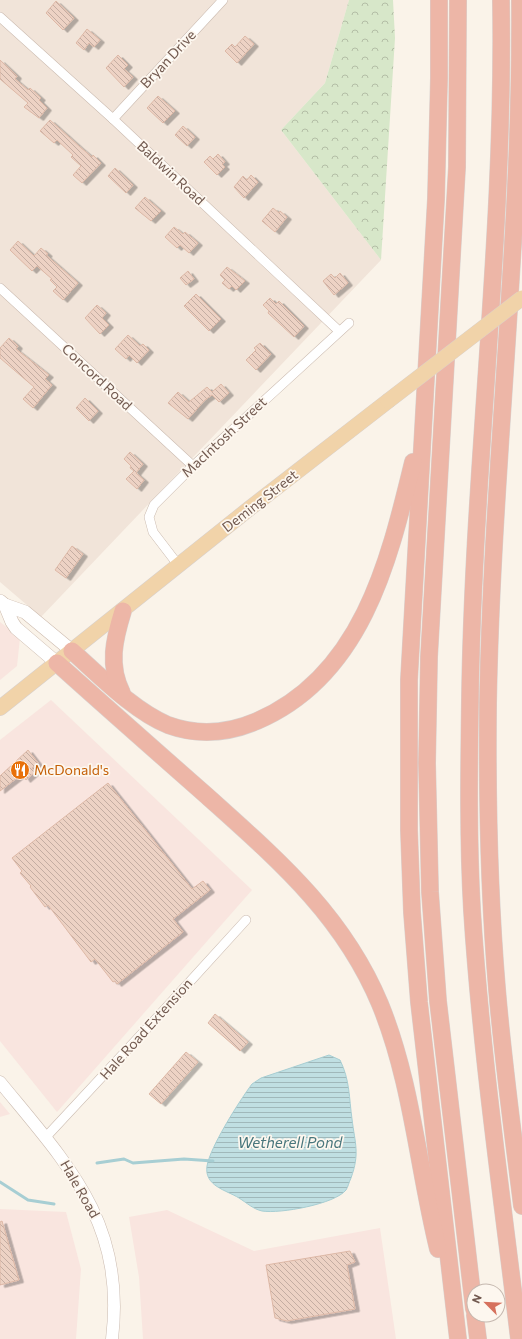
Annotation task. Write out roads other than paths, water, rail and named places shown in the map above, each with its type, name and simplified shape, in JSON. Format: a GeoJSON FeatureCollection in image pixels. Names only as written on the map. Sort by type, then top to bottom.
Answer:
{"type":"FeatureCollection","features":[{"type":"Feature","properties":{"kind":"highway"},"geometry":{"type":"LineString","coordinates":[[439,0],[437,170],[409,680],[409,856],[415,957],[422,1038],[458,1339]]}},
{"type":"Feature","properties":{"kind":"highway"},"geometry":{"type":"LineString","coordinates":[[458,0],[457,167],[431,634],[427,763],[430,892],[438,1001],[471,1283]]}},
{"type":"Feature","properties":{"kind":"highway"},"geometry":{"type":"LineString","coordinates":[[501,0],[501,109],[498,187],[471,649],[469,760],[470,859],[475,952],[484,1044],[519,1339]]}},
{"type":"Feature","properties":{"kind":"highway"},"geometry":{"type":"LineString","coordinates":[[520,0],[519,136],[489,675],[489,831],[497,992],[522,1206]]}},
{"type":"Feature","properties":{"kind":"highway"},"geometry":{"type":"LineString","coordinates":[[506,380],[522,307]]}},
{"type":"Feature","properties":{"kind":"highway"},"geometry":{"type":"LineString","coordinates":[[72,651],[123,695],[149,714],[168,724],[190,730],[214,732],[238,728],[262,719],[288,704],[311,685],[332,664],[349,641],[379,584],[396,533],[424,421]]}},
{"type":"Feature","properties":{"kind":"highway"},"geometry":{"type":"LineString","coordinates":[[123,611],[115,639],[112,658],[115,676],[123,695]]}},
{"type":"Feature","properties":{"kind":"highway"},"geometry":{"type":"LineString","coordinates":[[57,664],[206,795],[294,877],[325,911],[354,953],[374,991],[394,1045],[422,1170],[430,1217],[456,1319]]}},
{"type":"Feature","properties":{"kind":"highway"},"geometry":{"type":"LineString","coordinates":[[476,1323],[478,1339]]}},
{"type":"Feature","properties":{"kind":"main road","name":"Deming Street"},"geometry":{"type":"LineString","coordinates":[[0,708],[57,664],[250,508],[522,298]]}},
{"type":"Feature","properties":{"kind":"main road"},"geometry":{"type":"LineString","coordinates":[[3,603],[25,612],[72,651]]}},
{"type":"Feature","properties":{"kind":"main road"},"geometry":{"type":"LineString","coordinates":[[3,603],[16,628],[57,664]]}},
{"type":"Feature","properties":{"kind":"street","name":"Bryan Drive"},"geometry":{"type":"LineString","coordinates":[[113,119],[223,0]]}},
{"type":"Feature","properties":{"kind":"street","name":"Baldwin Road"},"geometry":{"type":"LineString","coordinates":[[2,24],[113,119],[339,331]]}},
{"type":"Feature","properties":{"kind":"street","name":"Concord Road"},"geometry":{"type":"LineString","coordinates":[[0,288],[193,466]]}},
{"type":"Feature","properties":{"kind":"street","name":"MacIntosh Street"},"geometry":{"type":"LineString","coordinates":[[179,566],[153,532],[149,517],[157,501],[348,323]]}},
{"type":"Feature","properties":{"kind":"street","name":"Hale Road Extension"},"geometry":{"type":"LineString","coordinates":[[45,1138],[246,920]]}},
{"type":"Feature","properties":{"kind":"street","name":"Hale Road"},"geometry":{"type":"LineString","coordinates":[[0,1082],[81,1185],[102,1230],[109,1254],[114,1283],[112,1339]]}},
{"type":"Feature","properties":{"kind":"water","name":"Wetherell Pond"},"geometry":{"type":"Polygon","coordinates":[[[329,1055],[340,1060],[346,1075],[349,1089],[356,1155],[354,1169],[346,1190],[331,1200],[319,1204],[270,1212],[262,1211],[250,1206],[212,1183],[207,1173],[209,1158],[226,1124],[252,1084],[261,1078],[329,1055]]]}},
{"type":"Feature","properties":{"kind":"waterway"},"geometry":{"type":"LineString","coordinates":[[97,1163],[124,1159],[133,1163],[184,1159],[213,1161]]}},
{"type":"Feature","properties":{"kind":"waterway"},"geometry":{"type":"LineString","coordinates":[[0,1182],[28,1200],[54,1204]]}},
{"type":"Feature","properties":{"kind":"place","name":"McDonald's"},"geometry":{"type":"Point","coordinates":[20,770]}}]}
